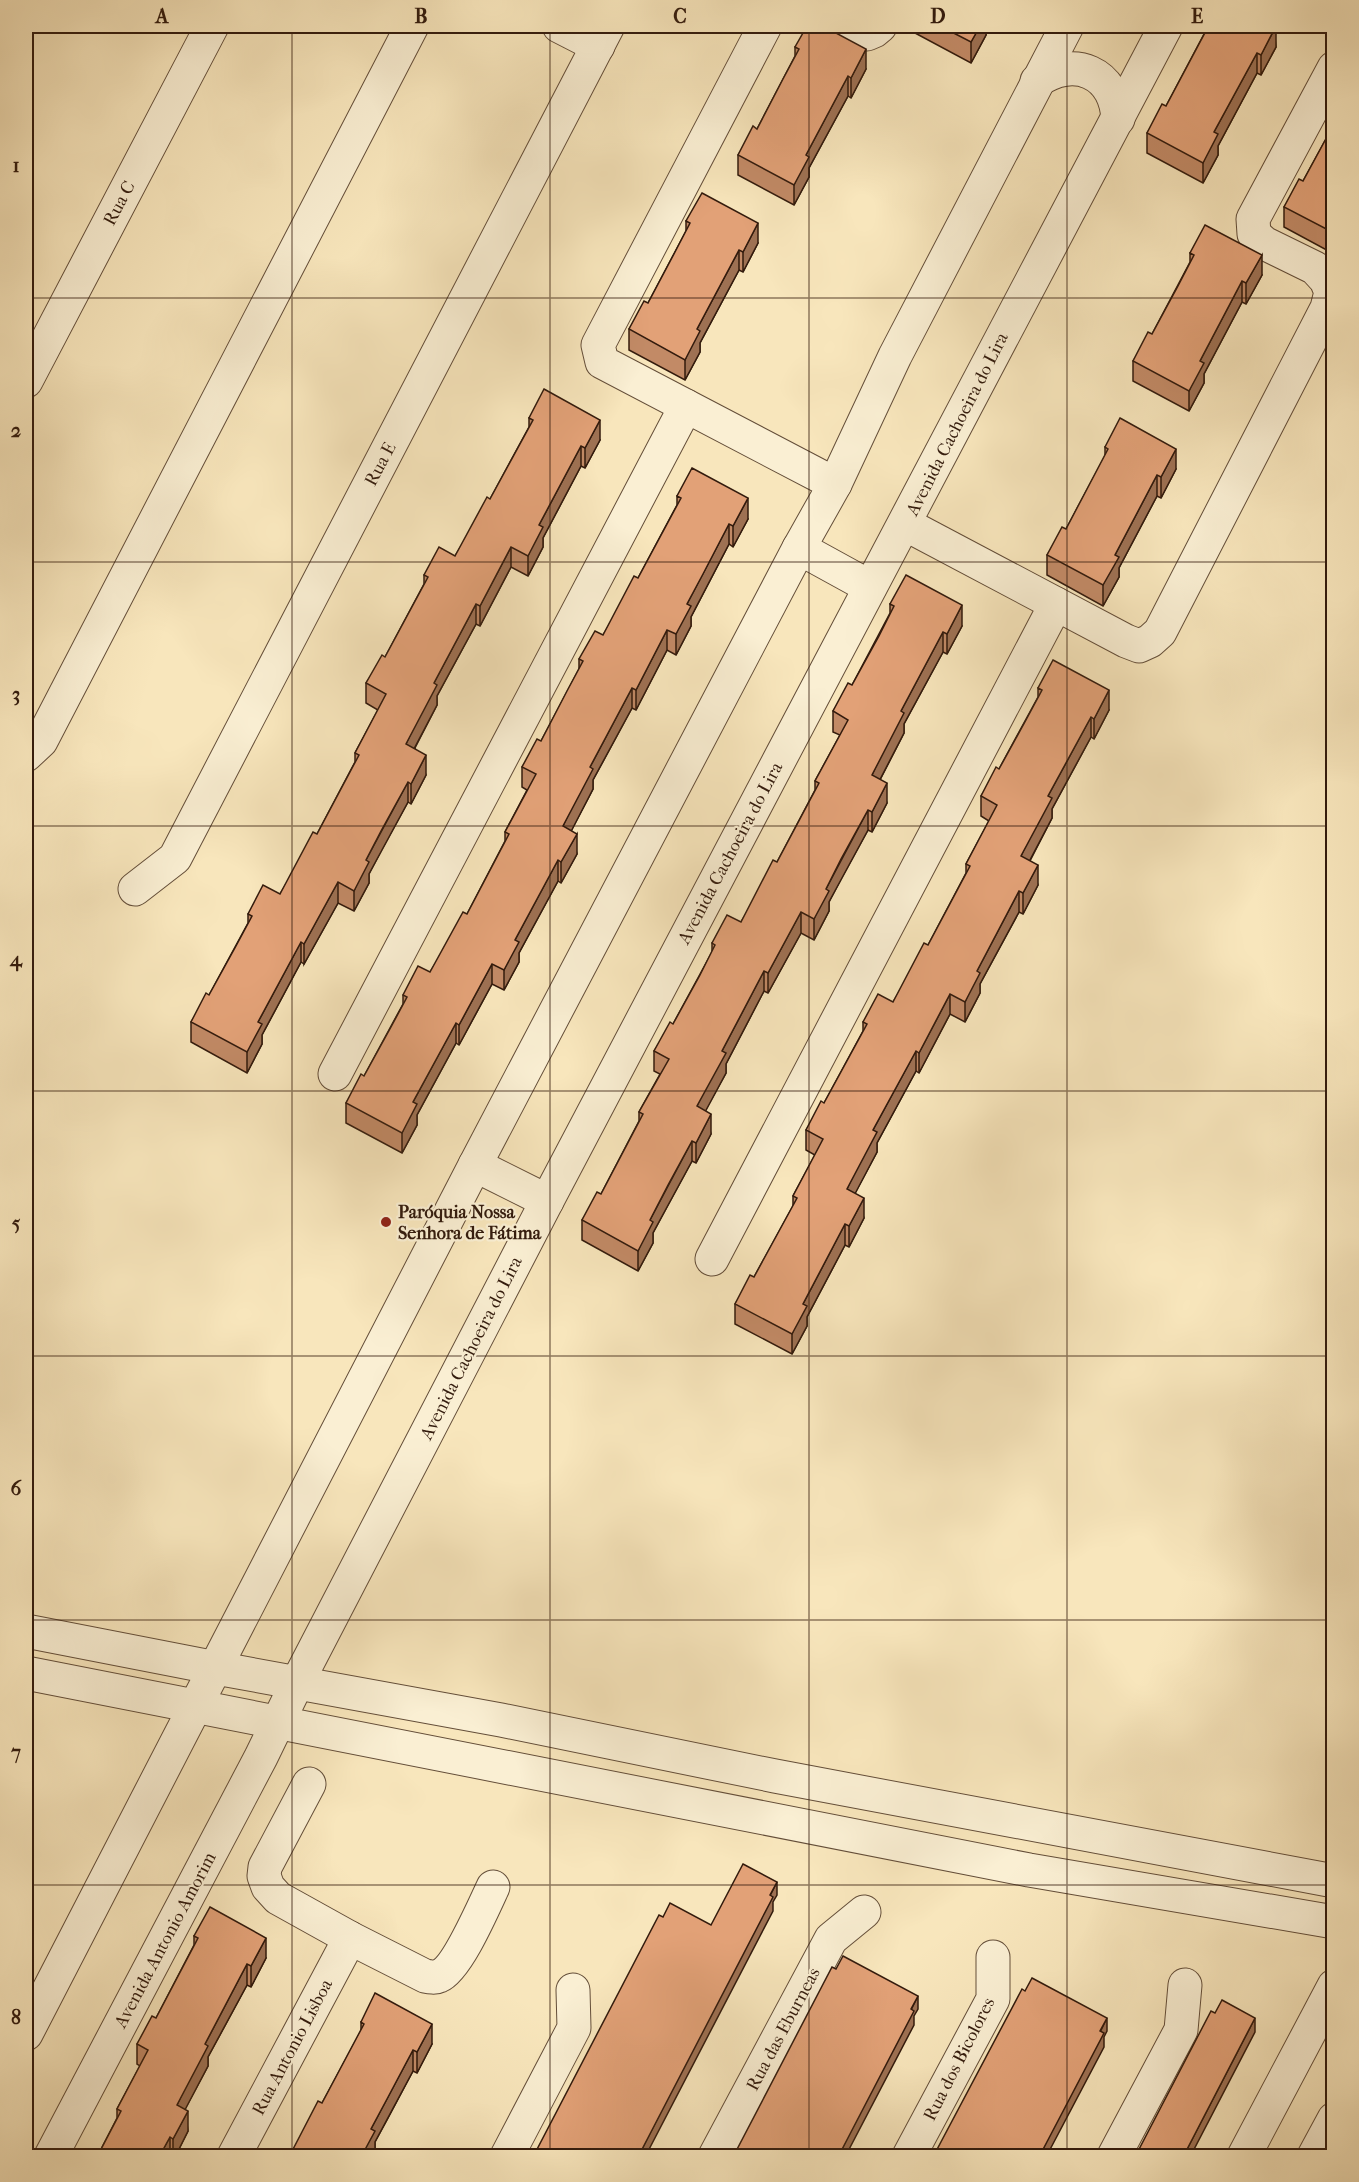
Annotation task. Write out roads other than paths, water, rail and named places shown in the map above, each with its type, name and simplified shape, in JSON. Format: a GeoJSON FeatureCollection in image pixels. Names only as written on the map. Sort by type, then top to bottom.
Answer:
{"type":"FeatureCollection","features":[{"type":"Feature","properties":{"kind":"street","name":"Rua C"},"geometry":{"type":"LineString","coordinates":[[26,381],[212,26]]}},
{"type":"Feature","properties":{"kind":"street"},"geometry":{"type":"LineString","coordinates":[[26,755],[41,741],[411,26]]}},
{"type":"Feature","properties":{"kind":"street"},"geometry":{"type":"LineString","coordinates":[[559,26],[603,36]]}},
{"type":"Feature","properties":{"kind":"street"},"geometry":{"type":"LineString","coordinates":[[765,26],[674,195],[598,345],[602,362],[835,484]]}},
{"type":"Feature","properties":{"kind":"street"},"geometry":{"type":"LineString","coordinates":[[849,26],[867,34],[880,26]]}},
{"type":"Feature","properties":{"kind":"street"},"geometry":{"type":"LineString","coordinates":[[26,2034],[475,1165],[799,548],[835,484],[895,356],[1067,26]]}},
{"type":"Feature","properties":{"kind":"street","name":"Avenida Cachoeira do Lira"},"geometry":{"type":"LineString","coordinates":[[278,1724],[297,1683],[547,1201],[1166,26]]}},
{"type":"Feature","properties":{"kind":"street","name":"Rua E"},"geometry":{"type":"LineString","coordinates":[[135,889],[175,858],[603,36]]}},
{"type":"Feature","properties":{"kind":"street"},"geometry":{"type":"LineString","coordinates":[[1037,81],[1050,72],[1063,68],[1090,73],[1102,81],[1112,93],[1117,104],[1118,119]]}},
{"type":"Feature","properties":{"kind":"street"},"geometry":{"type":"LineString","coordinates":[[905,524],[1138,646],[1150,641],[1160,633],[1327,308],[1331,292],[1326,280],[1315,268],[1264,243],[1254,234],[1253,219],[1334,68]]}},
{"type":"Feature","properties":{"kind":"street"},"geometry":{"type":"LineString","coordinates":[[335,1074],[686,406]]}},
{"type":"Feature","properties":{"kind":"street"},"geometry":{"type":"LineString","coordinates":[[799,548],[870,587]]}},
{"type":"Feature","properties":{"kind":"street"},"geometry":{"type":"LineString","coordinates":[[712,1260],[1056,604]]}},
{"type":"Feature","properties":{"kind":"street"},"geometry":{"type":"LineString","coordinates":[[475,1165],[547,1201]]}},
{"type":"Feature","properties":{"kind":"street"},"geometry":{"type":"LineString","coordinates":[[26,1631],[501,1720],[775,1776],[1334,1881]]}},
{"type":"Feature","properties":{"kind":"street"},"geometry":{"type":"LineString","coordinates":[[26,1673],[1018,1868],[1334,1922]]}},
{"type":"Feature","properties":{"kind":"street","name":"Avenida Antonio Amorim"},"geometry":{"type":"LineString","coordinates":[[51,2157],[278,1724]]}},
{"type":"Feature","properties":{"kind":"street"},"geometry":{"type":"LineString","coordinates":[[309,1784],[265,1867],[264,1876],[268,1887],[278,1898],[425,1976],[437,1978],[446,1972],[456,1960],[493,1887]]}},
{"type":"Feature","properties":{"kind":"street","name":"Rua das Eburneas"},"geometry":{"type":"LineString","coordinates":[[716,2157],[831,1939],[864,1912]]}},
{"type":"Feature","properties":{"kind":"street","name":"Rua Antonio Lisboa"},"geometry":{"type":"LineString","coordinates":[[234,2157],[350,1938]]}},
{"type":"Feature","properties":{"kind":"street","name":"Rua dos Bicolores"},"geometry":{"type":"LineString","coordinates":[[909,2157],[993,1999],[993,1957]]}},
{"type":"Feature","properties":{"kind":"street"},"geometry":{"type":"LineString","coordinates":[[1114,2157],[1181,2030],[1185,1985]]}},
{"type":"Feature","properties":{"kind":"street"},"geometry":{"type":"LineString","coordinates":[[1244,2157],[1334,1986]]}},
{"type":"Feature","properties":{"kind":"street"},"geometry":{"type":"LineString","coordinates":[[507,2157],[574,2028],[573,1990]]}},
{"type":"Feature","properties":{"kind":"street"},"geometry":{"type":"LineString","coordinates":[[1314,2157],[1334,2119]]}},
{"type":"Feature","properties":{"kind":"place","name":"Paróquia Nossa Senhora de Fátima"},"geometry":{"type":"Point","coordinates":[386,1222]}}]}
